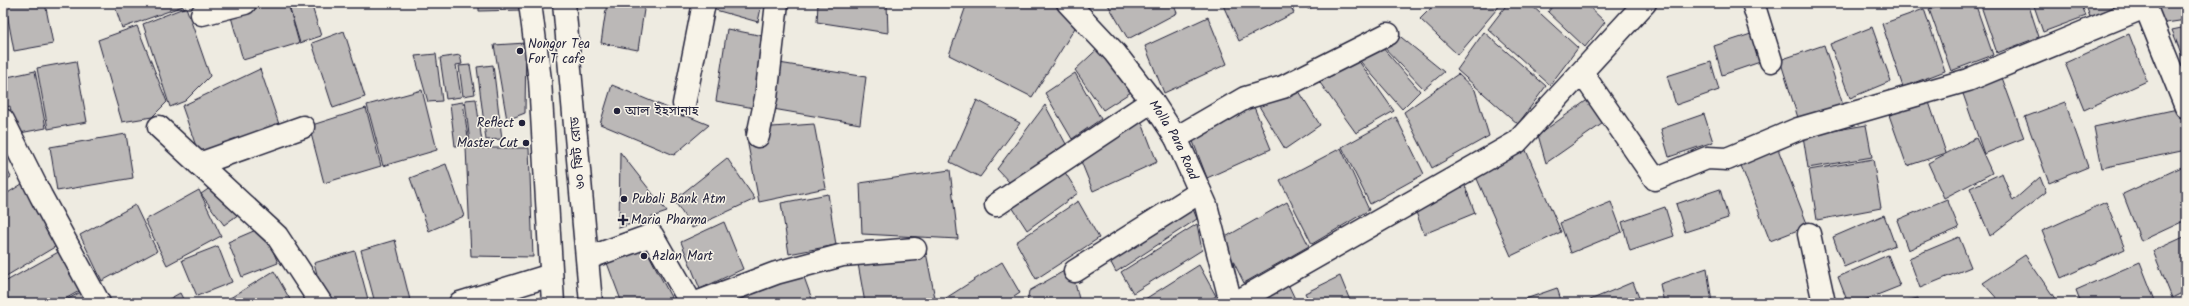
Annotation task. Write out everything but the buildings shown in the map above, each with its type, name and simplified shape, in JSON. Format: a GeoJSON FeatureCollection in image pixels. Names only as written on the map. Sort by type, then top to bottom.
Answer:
{"type":"FeatureCollection","features":[{"type":"Feature","properties":{"kind":"street"},"geometry":{"type":"LineString","coordinates":[[202,14],[244,3]]}},
{"type":"Feature","properties":{"kind":"street"},"geometry":{"type":"LineString","coordinates":[[530,3],[540,80],[553,303]]}},
{"type":"Feature","properties":{"kind":"street","name":"৬০ ফিট রোড"},"geometry":{"type":"LineString","coordinates":[[564,3],[591,303]]}},
{"type":"Feature","properties":{"kind":"street"},"geometry":{"type":"LineString","coordinates":[[684,104],[704,3]]}},
{"type":"Feature","properties":{"kind":"street"},"geometry":{"type":"LineString","coordinates":[[758,136],[766,98],[777,3]]}},
{"type":"Feature","properties":{"kind":"street","name":"Molla Para Road"},"geometry":{"type":"LineString","coordinates":[[1068,3],[1115,53],[1152,101],[1176,138],[1200,192],[1219,253],[1231,303]]}},
{"type":"Feature","properties":{"kind":"street"},"geometry":{"type":"LineString","coordinates":[[1235,303],[1517,142],[1645,3]]}},
{"type":"Feature","properties":{"kind":"street"},"geometry":{"type":"LineString","coordinates":[[1753,3],[1771,61]]}},
{"type":"Feature","properties":{"kind":"street"},"geometry":{"type":"LineString","coordinates":[[1582,73],[1655,179],[1707,158],[1727,159],[1798,130],[1968,80],[2144,5],[2186,107]]}},
{"type":"Feature","properties":{"kind":"street"},"geometry":{"type":"LineString","coordinates":[[1176,138],[1245,98],[1283,87],[1388,34]]}},
{"type":"Feature","properties":{"kind":"street"},"geometry":{"type":"LineString","coordinates":[[996,205],[1152,101]]}},
{"type":"Feature","properties":{"kind":"street"},"geometry":{"type":"LineString","coordinates":[[159,127],[277,236],[321,303]]}},
{"type":"Feature","properties":{"kind":"street"},"geometry":{"type":"LineString","coordinates":[[199,164],[303,127]]}},
{"type":"Feature","properties":{"kind":"street"},"geometry":{"type":"LineString","coordinates":[[6,133],[99,303]]}},
{"type":"Feature","properties":{"kind":"street"},"geometry":{"type":"LineString","coordinates":[[1075,271],[1200,192]]}},
{"type":"Feature","properties":{"kind":"street"},"geometry":{"type":"LineString","coordinates":[[1808,234],[1824,303]]}},
{"type":"Feature","properties":{"kind":"street"},"geometry":{"type":"LineString","coordinates":[[588,258],[652,235],[691,303]]}},
{"type":"Feature","properties":{"kind":"street"},"geometry":{"type":"LineString","coordinates":[[696,303],[776,274],[843,255],[915,250]]}},
{"type":"Feature","properties":{"kind":"street"},"geometry":{"type":"LineString","coordinates":[[468,302],[551,275]]}},
{"type":"Feature","properties":{"kind":"place","name":"Nongor Tea For T cafe"},"geometry":{"type":"Point","coordinates":[520,51]}},
{"type":"Feature","properties":{"kind":"place","name":"আল ইহসানাহ"},"geometry":{"type":"Point","coordinates":[617,111]}},
{"type":"Feature","properties":{"kind":"place","name":"Reflect"},"geometry":{"type":"Point","coordinates":[522,123]}},
{"type":"Feature","properties":{"kind":"place","name":"Master Cut"},"geometry":{"type":"Point","coordinates":[526,143]}},
{"type":"Feature","properties":{"kind":"place","name":"Pubali Bank Atm"},"geometry":{"type":"Point","coordinates":[624,199]}},
{"type":"Feature","properties":{"kind":"place","name":"Maria Pharma"},"geometry":{"type":"Point","coordinates":[623,220]}},
{"type":"Feature","properties":{"kind":"place","name":"Azlan Mart"},"geometry":{"type":"Point","coordinates":[644,256]}}]}
